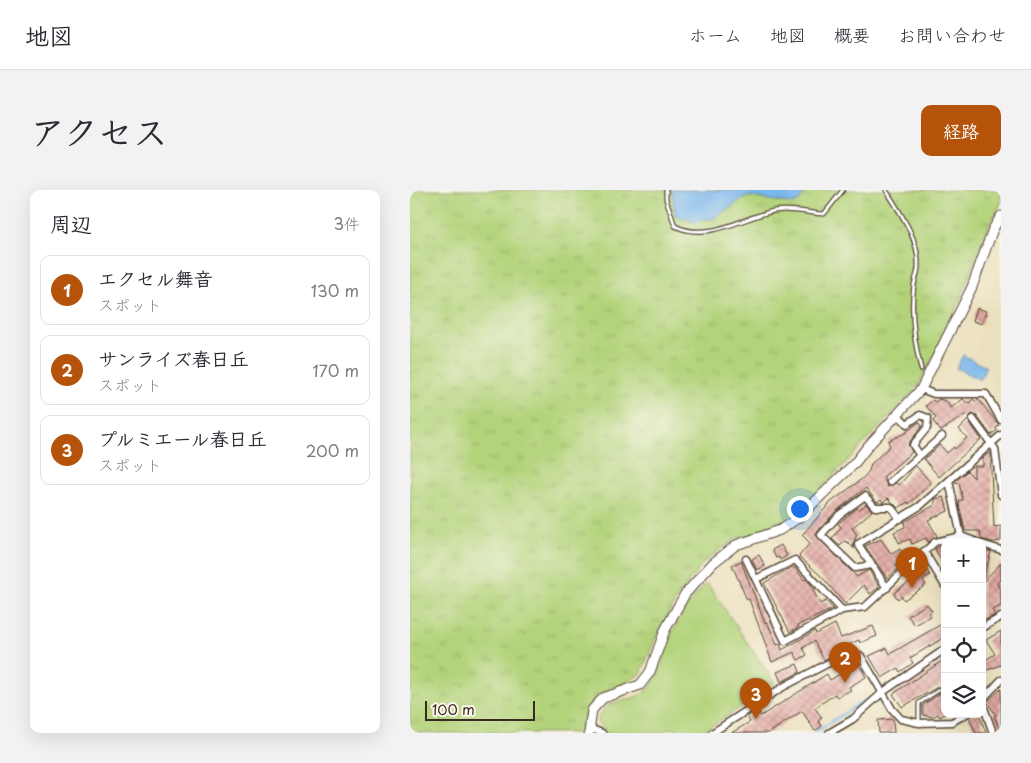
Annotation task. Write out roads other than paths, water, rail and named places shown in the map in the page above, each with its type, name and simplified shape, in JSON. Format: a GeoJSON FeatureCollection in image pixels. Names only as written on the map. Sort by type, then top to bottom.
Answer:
{"type":"FeatureCollection","features":[{"type":"Feature","properties":{"kind":"street"},"geometry":{"type":"LineString","coordinates":[[602,733],[589,730],[592,710],[603,698],[640,685],[650,672],[666,630],[685,594],[713,563],[736,545],[780,530],[798,518],[854,464],[868,446],[920,390],[972,287],[993,229],[1001,216]]}},
{"type":"Feature","properties":{"kind":"street"},"geometry":{"type":"LineString","coordinates":[[920,390],[934,394],[986,394],[1001,420]]}},
{"type":"Feature","properties":{"kind":"street"},"geometry":{"type":"LineString","coordinates":[[898,415],[907,424],[920,415],[928,418],[927,428],[913,446],[919,454]]}},
{"type":"Feature","properties":{"kind":"street"},"geometry":{"type":"LineString","coordinates":[[973,418],[994,449],[1001,495]]}},
{"type":"Feature","properties":{"kind":"street"},"geometry":{"type":"LineString","coordinates":[[887,588],[870,565],[858,544],[920,506],[1001,435]]}},
{"type":"Feature","properties":{"kind":"street"},"geometry":{"type":"LineString","coordinates":[[890,482],[919,454],[942,436]]}},
{"type":"Feature","properties":{"kind":"street"},"geometry":{"type":"LineString","coordinates":[[949,481],[961,536]]}},
{"type":"Feature","properties":{"kind":"street"},"geometry":{"type":"LineString","coordinates":[[870,565],[855,568],[821,535],[839,515],[865,496],[875,507],[891,507],[900,519]]}},
{"type":"Feature","properties":{"kind":"street"},"geometry":{"type":"LineString","coordinates":[[746,559],[785,641],[842,610],[865,607],[935,542],[961,536],[966,538]]}},
{"type":"Feature","properties":{"kind":"street"},"geometry":{"type":"LineString","coordinates":[[986,545],[1001,550]]}},
{"type":"Feature","properties":{"kind":"street"},"geometry":{"type":"LineString","coordinates":[[924,551],[943,583]]}},
{"type":"Feature","properties":{"kind":"street"},"geometry":{"type":"LineString","coordinates":[[756,579],[795,560],[842,610]]}},
{"type":"Feature","properties":{"kind":"street"},"geometry":{"type":"LineString","coordinates":[[986,626],[1001,617]]}},
{"type":"Feature","properties":{"kind":"street"},"geometry":{"type":"LineString","coordinates":[[717,732],[783,687],[840,657],[852,653],[861,656],[892,709],[901,719],[919,722],[952,722],[959,718]]}},
{"type":"Feature","properties":{"kind":"street"},"geometry":{"type":"LineString","coordinates":[[829,733],[853,719],[883,692],[941,653]]}},
{"type":"Feature","properties":{"kind":"street"},"geometry":{"type":"LineString","coordinates":[[986,697],[1001,680]]}},
{"type":"Feature","properties":{"kind":"street"},"geometry":{"type":"LineString","coordinates":[[986,713],[993,733]]}},
{"type":"Feature","properties":{"kind":"lane"},"geometry":{"type":"LineString","coordinates":[[666,190],[666,199],[675,226],[695,233],[716,229],[776,211],[824,214],[843,190]]}},
{"type":"Feature","properties":{"kind":"lane"},"geometry":{"type":"LineString","coordinates":[[886,190],[914,241],[917,256],[918,266],[914,287],[912,323],[921,369]]}},
{"type":"Feature","properties":{"kind":"lane"},"geometry":{"type":"LineString","coordinates":[[919,722],[919,703],[941,689]]}},
{"type":"Feature","properties":{"kind":"water"},"geometry":{"type":"Polygon","coordinates":[[[672,190],[807,190],[799,201],[793,204],[747,196],[714,218],[695,222],[675,215],[672,190]]]}},
{"type":"Feature","properties":{"kind":"water"},"geometry":{"type":"Polygon","coordinates":[[[963,355],[986,367],[980,380],[956,368],[963,355]]]}},
{"type":"Feature","properties":{"kind":"waterway"},"geometry":{"type":"LineString","coordinates":[[814,733],[868,698]]}},
{"type":"Feature","properties":{"kind":"place","name":"エクセル舞音"},"geometry":{"type":"Point","coordinates":[912,588]}},
{"type":"Feature","properties":{"kind":"place","name":"サンライズ春日丘"},"geometry":{"type":"Point","coordinates":[845,683]}},
{"type":"Feature","properties":{"kind":"place","name":"プルミエール春日丘"},"geometry":{"type":"Point","coordinates":[756,719]}}]}
